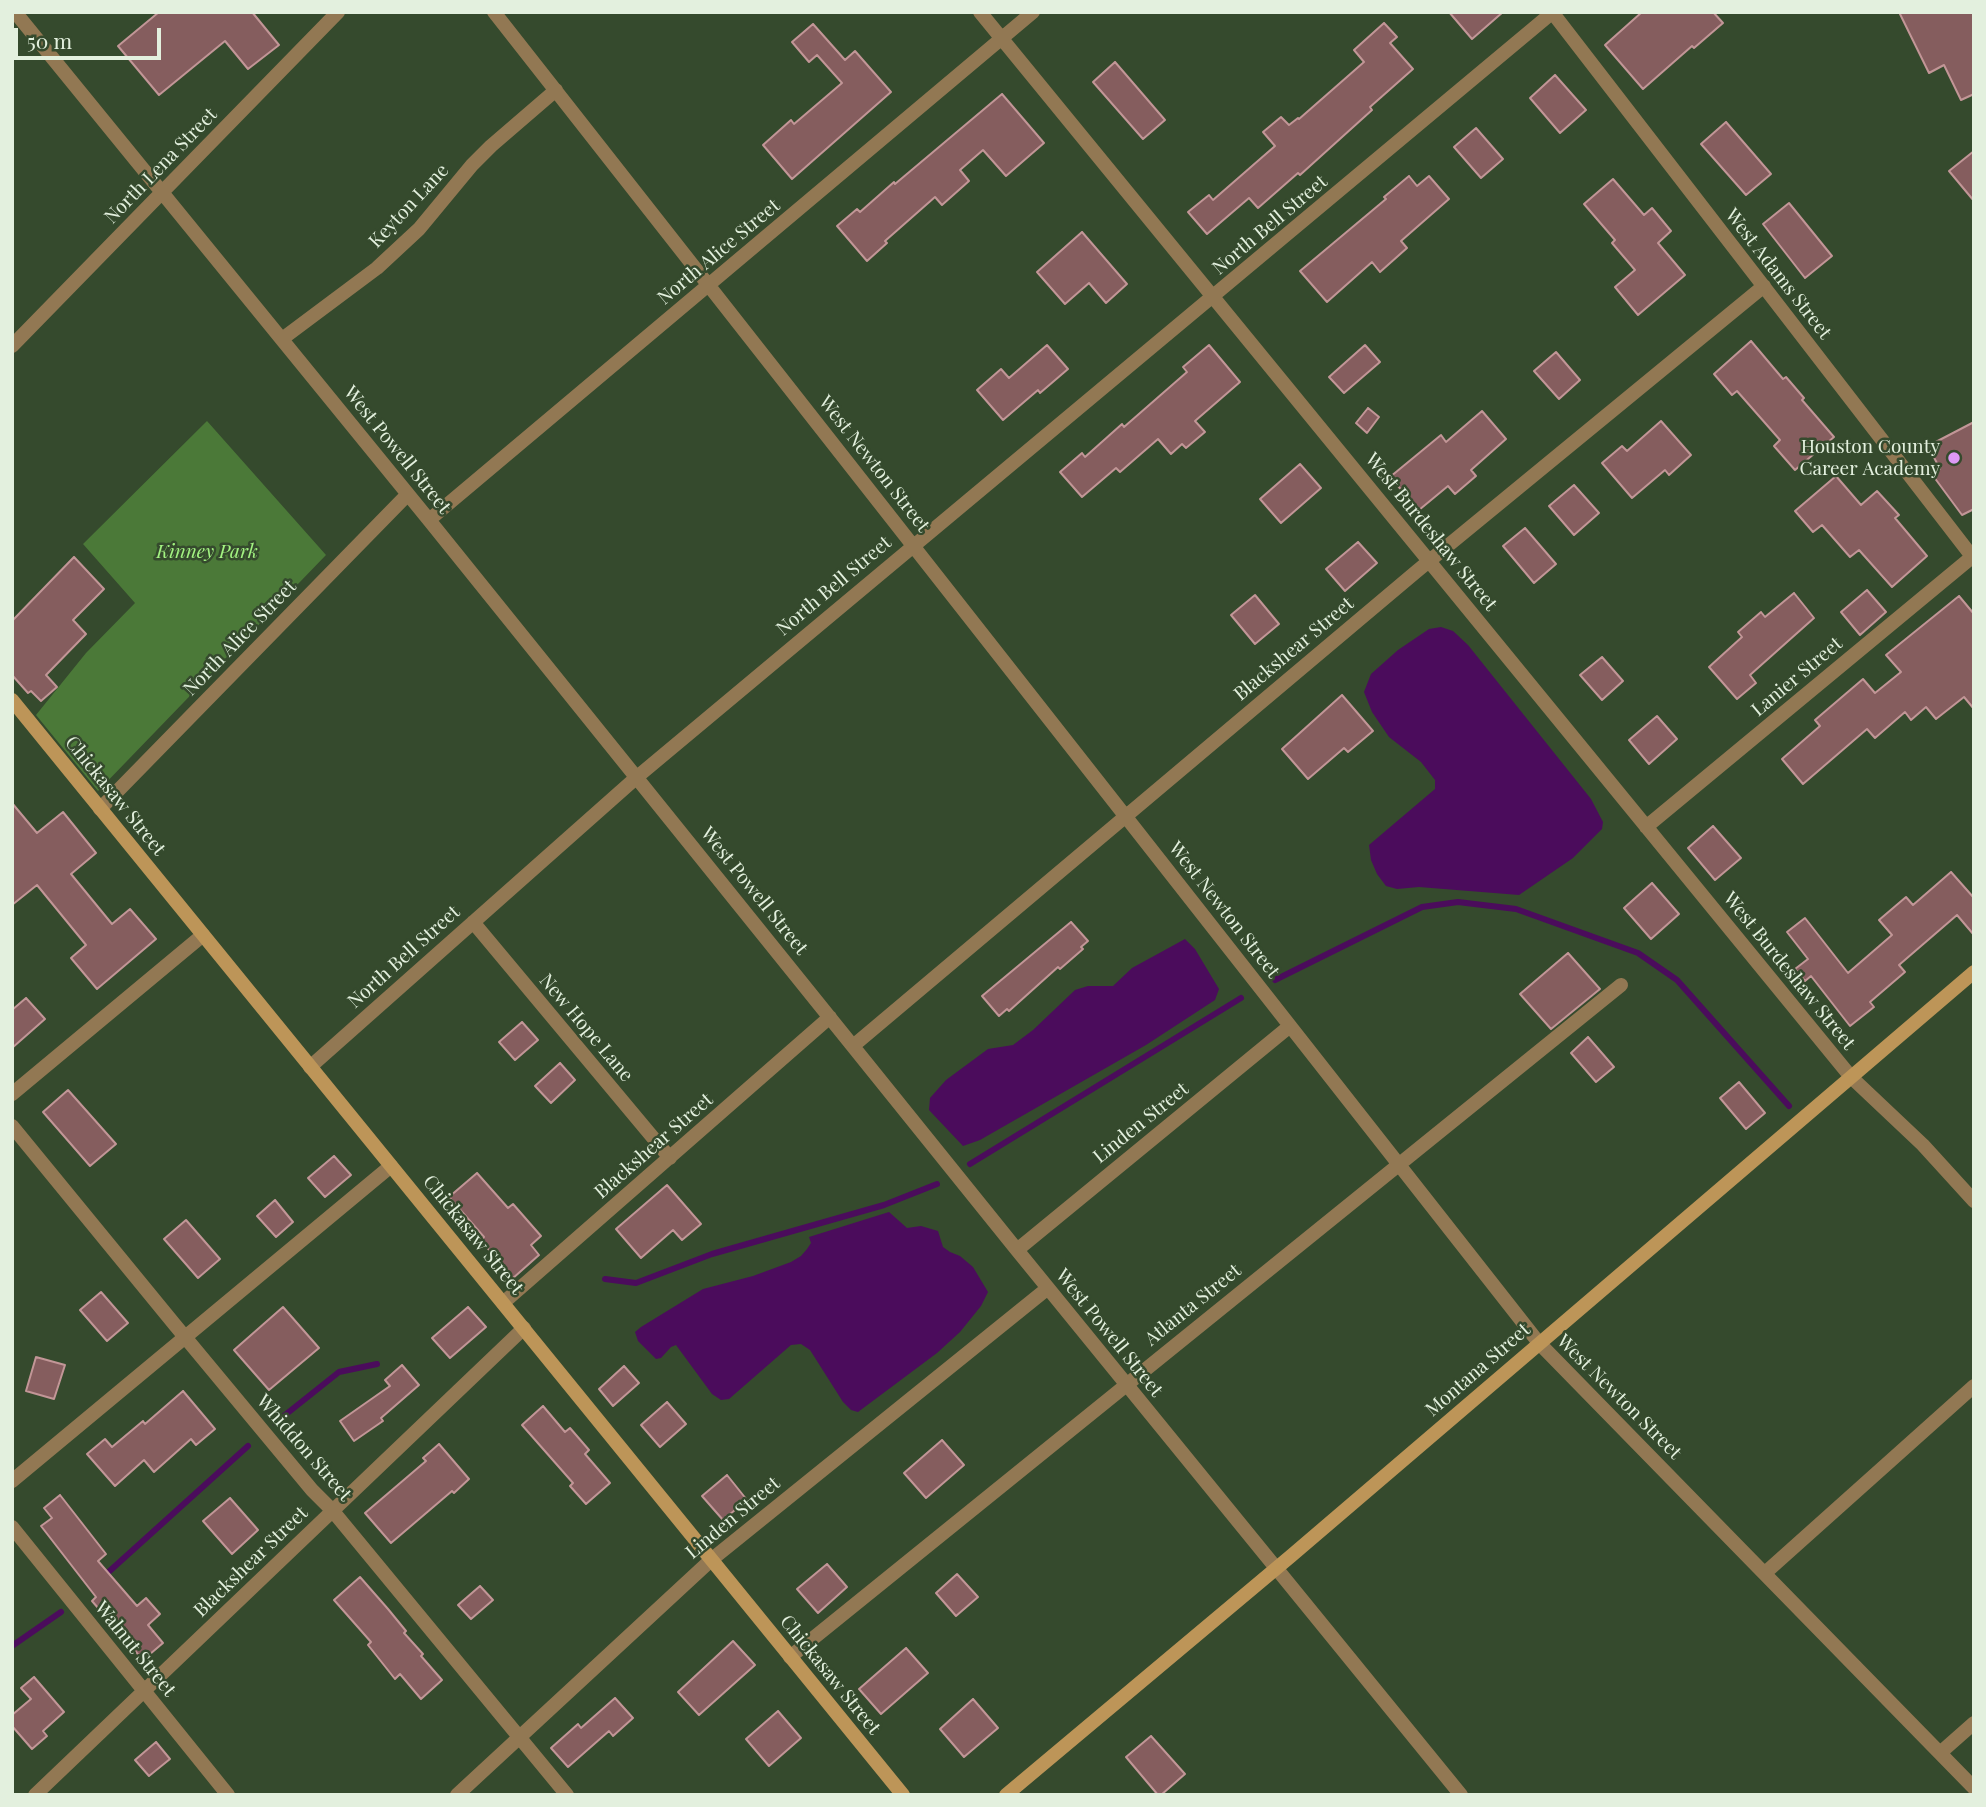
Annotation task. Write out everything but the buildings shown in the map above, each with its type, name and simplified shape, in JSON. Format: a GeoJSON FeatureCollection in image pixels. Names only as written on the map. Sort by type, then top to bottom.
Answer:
{"type":"FeatureCollection","features":[{"type":"Feature","properties":{"kind":"street","name":"West Powell Street"},"geometry":{"type":"LineString","coordinates":[[15,12],[408,494],[1275,1569],[1461,1795]]}},
{"type":"Feature","properties":{"kind":"street","name":"North Lena Street"},"geometry":{"type":"LineString","coordinates":[[12,346],[338,12]]}},
{"type":"Feature","properties":{"kind":"street","name":"West Newton Street"},"geometry":{"type":"LineString","coordinates":[[494,12],[1539,1343],[1974,1788]]}},
{"type":"Feature","properties":{"kind":"street","name":"West Burdeshaw Street"},"geometry":{"type":"LineString","coordinates":[[980,12],[1851,1077],[1923,1145],[1974,1201]]}},
{"type":"Feature","properties":{"kind":"street","name":"North Alice Street"},"geometry":{"type":"LineString","coordinates":[[429,520],[1033,12]]}},
{"type":"Feature","properties":{"kind":"street","name":"West Adams Street"},"geometry":{"type":"LineString","coordinates":[[1552,13],[1973,558]]}},
{"type":"Feature","properties":{"kind":"street","name":"North Bell Street"},"geometry":{"type":"LineString","coordinates":[[310,1067],[637,777],[1552,13]]}},
{"type":"Feature","properties":{"kind":"street","name":"Keyton Lane"},"geometry":{"type":"LineString","coordinates":[[282,340],[377,268],[419,229],[472,165],[556,90]]}},
{"type":"Feature","properties":{"kind":"street","name":"Blackshear Street"},"geometry":{"type":"LineString","coordinates":[[853,1046],[1125,815],[1764,286]]}},
{"type":"Feature","properties":{"kind":"street","name":"North Alice Street"},"geometry":{"type":"LineString","coordinates":[[100,809],[408,494]]}},
{"type":"Feature","properties":{"kind":"street","name":"Lanier Street"},"geometry":{"type":"LineString","coordinates":[[1646,827],[1973,558]]}},
{"type":"Feature","properties":{"kind":"street","name":"Chickasaw Street"},"geometry":{"type":"LineString","coordinates":[[12,700],[903,1795]]}},
{"type":"Feature","properties":{"kind":"street","name":"New Hope Lane"},"geometry":{"type":"LineString","coordinates":[[473,922],[670,1158]]}},
{"type":"Feature","properties":{"kind":"street"},"geometry":{"type":"LineString","coordinates":[[12,1094],[203,934]]}},
{"type":"Feature","properties":{"kind":"street","name":"Montana Street"},"geometry":{"type":"LineString","coordinates":[[1006,1795],[1974,972]]}},
{"type":"Feature","properties":{"kind":"street","name":"Atlanta Street"},"geometry":{"type":"LineString","coordinates":[[790,1657],[1621,985]]}},
{"type":"Feature","properties":{"kind":"street","name":"Blackshear Street"},"geometry":{"type":"LineString","coordinates":[[503,1303],[830,1017]]}},
{"type":"Feature","properties":{"kind":"street","name":"Linden Street"},"geometry":{"type":"LineString","coordinates":[[1017,1250],[1290,1026]]}},
{"type":"Feature","properties":{"kind":"street","name":"Whiddon Street"},"geometry":{"type":"LineString","coordinates":[[12,1126],[567,1795]]}},
{"type":"Feature","properties":{"kind":"street"},"geometry":{"type":"LineString","coordinates":[[12,1481],[391,1166]]}},
{"type":"Feature","properties":{"kind":"street","name":"Linden Street"},"geometry":{"type":"LineString","coordinates":[[457,1795],[710,1560],[1048,1288]]}},
{"type":"Feature","properties":{"kind":"street","name":"Blackshear Street"},"geometry":{"type":"LineString","coordinates":[[35,1795],[524,1328]]}},
{"type":"Feature","properties":{"kind":"street"},"geometry":{"type":"LineString","coordinates":[[1765,1573],[1974,1386]]}},
{"type":"Feature","properties":{"kind":"street","name":"Walnut Street"},"geometry":{"type":"LineString","coordinates":[[12,1527],[228,1795]]}},
{"type":"Feature","properties":{"kind":"street"},"geometry":{"type":"LineString","coordinates":[[1940,1753],[1974,1723]]}},
{"type":"Feature","properties":{"kind":"street"},"geometry":{"type":"LineString","coordinates":[[1967,1795],[1974,1788]]}},
{"type":"Feature","properties":{"kind":"green space","name":"Kinney Park"},"geometry":{"type":"Polygon","coordinates":[[[207,421],[326,555],[98,791],[36,715],[86,653],[135,603],[83,544],[207,421]]]}},
{"type":"Feature","properties":{"kind":"shaded area"},"geometry":{"type":"Polygon","coordinates":[[[1441,627],[1453,631],[1468,645],[1591,799],[1603,822],[1602,829],[1573,858],[1519,895],[1419,887],[1397,889],[1386,886],[1371,860],[1369,845],[1435,789],[1435,780],[1421,762],[1389,737],[1372,712],[1364,692],[1371,674],[1398,650],[1429,629],[1441,627]]]}},
{"type":"Feature","properties":{"kind":"shaded area"},"geometry":{"type":"Polygon","coordinates":[[[1185,939],[1195,949],[1219,989],[1215,1000],[1146,1045],[980,1140],[963,1146],[929,1110],[930,1098],[946,1080],[988,1049],[1013,1045],[1075,990],[1088,986],[1113,986],[1132,968],[1185,939]]]}},
{"type":"Feature","properties":{"kind":"shaded area"},"geometry":{"type":"Polygon","coordinates":[[[889,1212],[907,1228],[921,1226],[938,1231],[943,1247],[973,1267],[988,1292],[981,1306],[960,1332],[937,1353],[858,1412],[851,1410],[843,1402],[810,1350],[801,1344],[791,1345],[729,1399],[721,1400],[712,1394],[676,1345],[656,1359],[638,1341],[635,1332],[641,1327],[703,1289],[753,1276],[791,1262],[807,1249],[811,1243],[809,1237],[889,1212]]]}},
{"type":"Feature","properties":{"kind":"waterway"},"geometry":{"type":"LineString","coordinates":[[1275,980],[1422,907],[1458,902],[1516,909],[1638,953],[1677,980],[1789,1106]]}},
{"type":"Feature","properties":{"kind":"waterway"},"geometry":{"type":"LineString","coordinates":[[970,1164],[1241,998]]}},
{"type":"Feature","properties":{"kind":"waterway"},"geometry":{"type":"LineString","coordinates":[[605,1279],[636,1283],[712,1254],[884,1205],[937,1184]]}},
{"type":"Feature","properties":{"kind":"waterway"},"geometry":{"type":"LineString","coordinates":[[275,1423],[339,1372],[377,1364]]}},
{"type":"Feature","properties":{"kind":"waterway"},"geometry":{"type":"LineString","coordinates":[[103,1577],[248,1446]]}},
{"type":"Feature","properties":{"kind":"waterway"},"geometry":{"type":"LineString","coordinates":[[12,1646],[61,1612]]}},
{"type":"Feature","properties":{"kind":"place","name":"Houston County Career Academy"},"geometry":{"type":"Point","coordinates":[1954,458]}}]}
